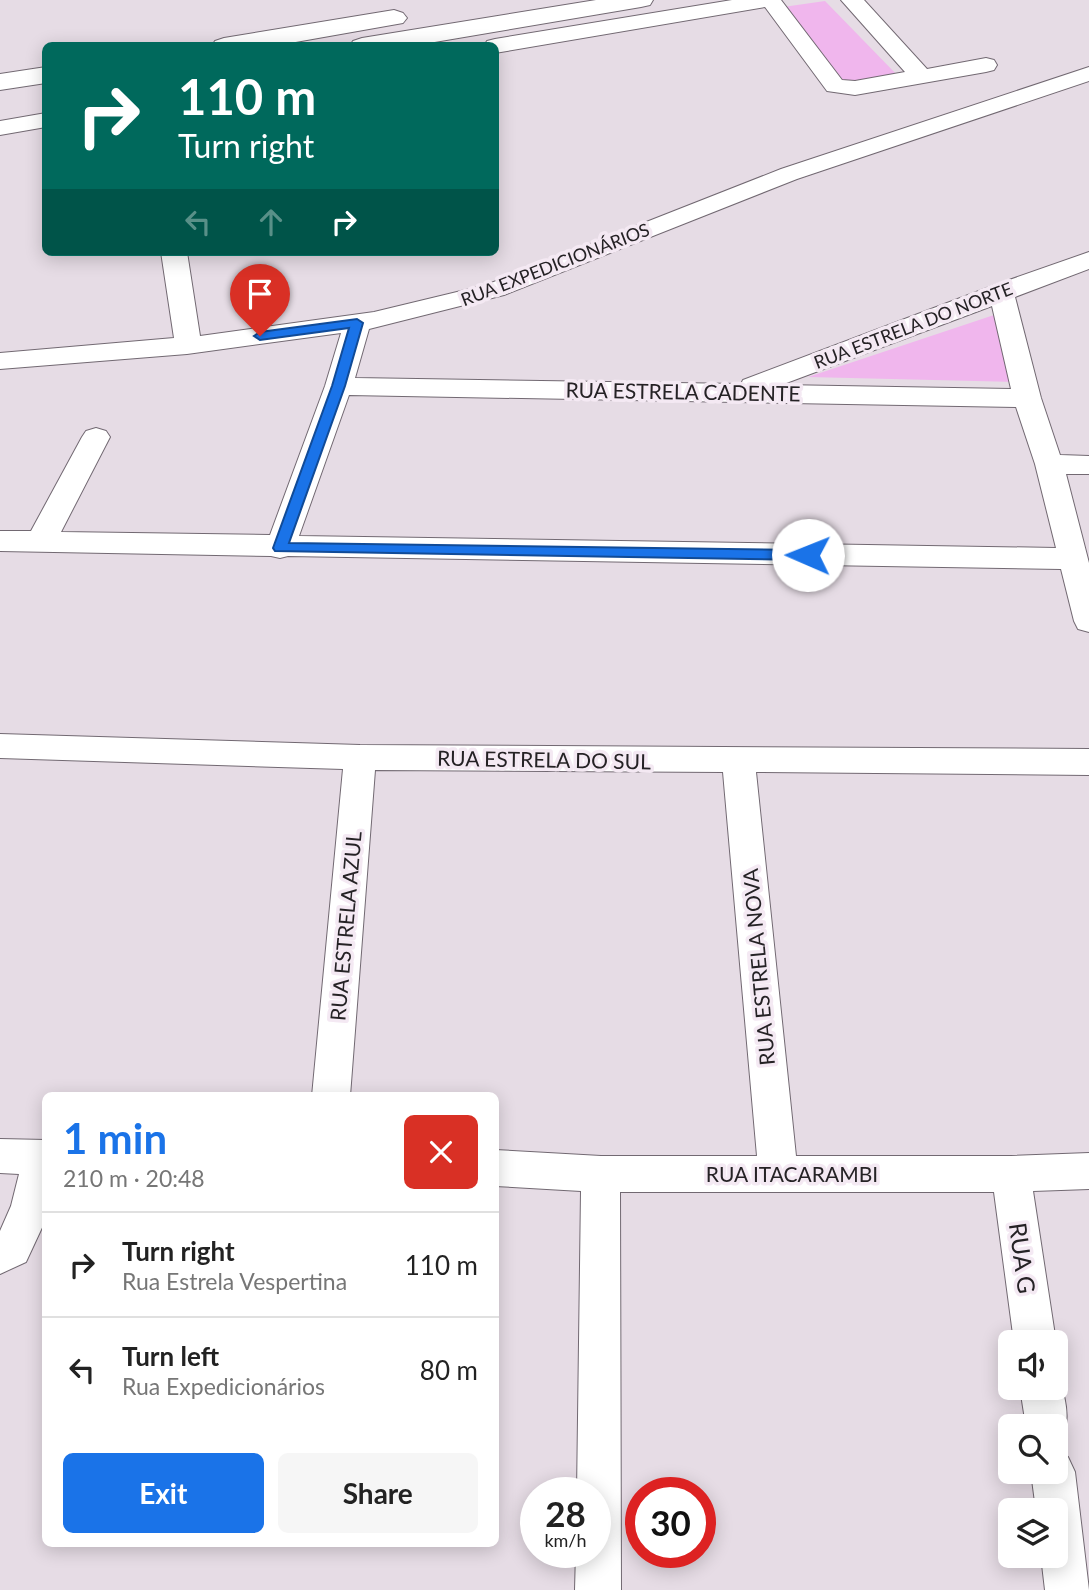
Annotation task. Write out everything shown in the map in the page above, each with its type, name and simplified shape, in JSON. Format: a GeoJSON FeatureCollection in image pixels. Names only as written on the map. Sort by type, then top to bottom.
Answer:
{"type":"FeatureCollection","features":[{"type":"Feature","properties":{"kind":"highway"},"geometry":{"type":"LineString","coordinates":[[248,42],[503,0]]}},
{"type":"Feature","properties":{"kind":"highway"},"geometry":{"type":"LineString","coordinates":[[386,42],[641,0]]}},
{"type":"Feature","properties":{"kind":"highway"},"geometry":{"type":"LineString","coordinates":[[0,82],[42,76]]}},
{"type":"Feature","properties":{"kind":"highway"},"geometry":{"type":"LineString","coordinates":[[0,105],[42,98]]}},
{"type":"Feature","properties":{"kind":"street"},"geometry":{"type":"LineString","coordinates":[[499,45],[770,0],[835,86],[855,88],[986,65]]}},
{"type":"Feature","properties":{"kind":"street"},"geometry":{"type":"LineString","coordinates":[[852,0],[920,75]]}},
{"type":"Feature","properties":{"kind":"street","name":"RUA EXPEDICIONÁRIOS"},"geometry":{"type":"LineString","coordinates":[[0,360],[188,345],[404,316],[495,290],[789,174],[1089,74]]}},
{"type":"Feature","properties":{"kind":"street"},"geometry":{"type":"LineString","coordinates":[[0,128],[42,121]]}},
{"type":"Feature","properties":{"kind":"street"},"geometry":{"type":"LineString","coordinates":[[175,256],[188,345]]}},
{"type":"Feature","properties":{"kind":"street","name":"RUA ESTRELA DO NORTE"},"geometry":{"type":"LineString","coordinates":[[738,392],[1089,260]]}},
{"type":"Feature","properties":{"kind":"street"},"geometry":{"type":"LineString","coordinates":[[1001,291],[1027,398],[1049,464],[1071,559],[1089,621]]}},
{"type":"Feature","properties":{"kind":"street"},"geometry":{"type":"LineString","coordinates":[[280,548],[339,386],[357,323]]}},
{"type":"Feature","properties":{"kind":"street","name":"RUA ESTRELA CADENTE"},"geometry":{"type":"LineString","coordinates":[[339,386],[1027,398]]}},
{"type":"Feature","properties":{"kind":"street"},"geometry":{"type":"LineString","coordinates":[[40,543],[96,437]]}},
{"type":"Feature","properties":{"kind":"street"},"geometry":{"type":"LineString","coordinates":[[1049,464],[1089,465]]}},
{"type":"Feature","properties":{"kind":"street"},"geometry":{"type":"LineString","coordinates":[[0,541],[280,548],[1071,559]]}},
{"type":"Feature","properties":{"kind":"street","name":"RUA ESTRELA DO SUL"},"geometry":{"type":"LineString","coordinates":[[0,746],[360,757],[1089,762]]}},
{"type":"Feature","properties":{"kind":"street","name":"RUA ESTRELA AZUL"},"geometry":{"type":"LineString","coordinates":[[331,1092],[360,757]]}},
{"type":"Feature","properties":{"kind":"street","name":"RUA ESTRELA NOVA"},"geometry":{"type":"LineString","coordinates":[[738,761],[778,1172]]}},
{"type":"Feature","properties":{"kind":"street"},"geometry":{"type":"LineString","coordinates":[[0,1156],[42,1157]]}},
{"type":"Feature","properties":{"kind":"street"},"geometry":{"type":"LineString","coordinates":[[0,1255],[12,1249],[31,1207],[42,1165]]}},
{"type":"Feature","properties":{"kind":"street","name":"RUA ITACARAMBI"},"geometry":{"type":"LineString","coordinates":[[499,1168],[601,1174],[1011,1174],[1089,1171]]}},
{"type":"Feature","properties":{"kind":"street"},"geometry":{"type":"LineString","coordinates":[[598,1590],[601,1174]]}},
{"type":"Feature","properties":{"kind":"street","name":"RUA G"},"geometry":{"type":"LineString","coordinates":[[1011,1174],[1033,1330]]}},
{"type":"Feature","properties":{"kind":"street"},"geometry":{"type":"LineString","coordinates":[[1056,1484],[1074,1566]]}},
{"type":"Feature","properties":{"kind":"shaded area"},"geometry":{"type":"Polygon","coordinates":[[[825,1],[899,77],[848,86],[783,7],[825,1]]]}},
{"type":"Feature","properties":{"kind":"shaded area"},"geometry":{"type":"Polygon","coordinates":[[[997,314],[1017,382],[808,377],[997,314]]]}},
{"type":"Feature","properties":{"kind":"route"},"geometry":{"type":"LineString","coordinates":[[260,336],[357,323],[339,386],[280,548],[808,555]]}}]}
